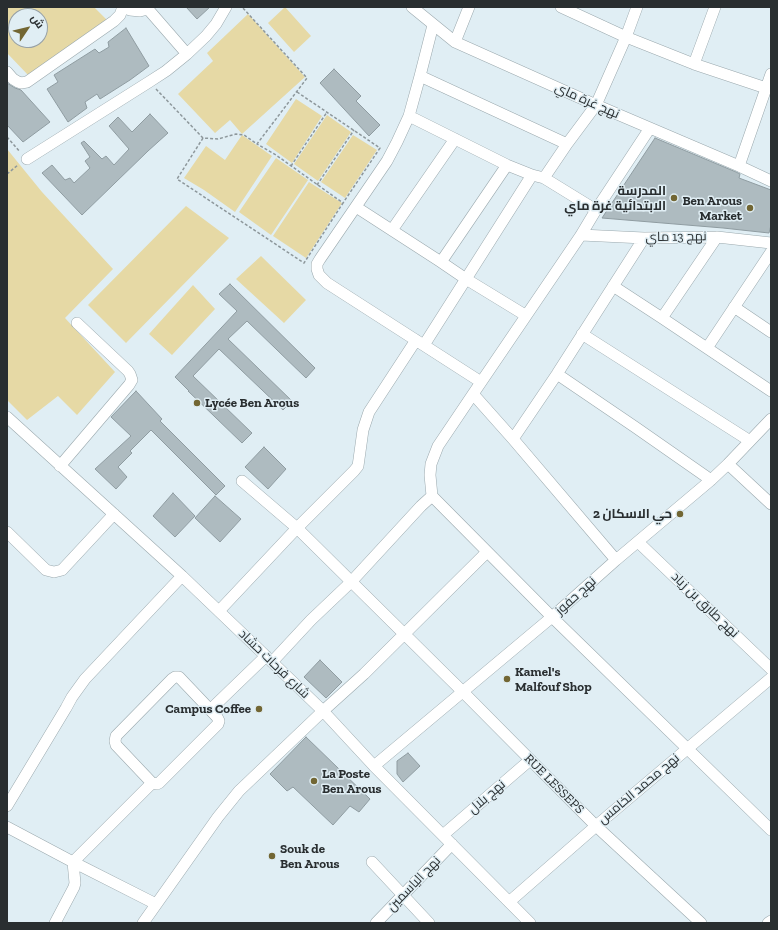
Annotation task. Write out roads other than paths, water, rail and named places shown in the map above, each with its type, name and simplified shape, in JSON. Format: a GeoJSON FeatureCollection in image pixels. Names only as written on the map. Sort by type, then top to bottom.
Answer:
{"type":"FeatureCollection","features":[{"type":"Feature","properties":{"kind":"street"},"geometry":{"type":"LineString","coordinates":[[7,72],[18,82],[27,82],[114,21],[120,15],[123,7],[130,10],[140,11],[148,7],[187,54]]}},
{"type":"Feature","properties":{"kind":"street"},"geometry":{"type":"LineString","coordinates":[[26,159],[166,70],[187,54],[206,36],[216,24],[226,7]]}},
{"type":"Feature","properties":{"kind":"street","name":"نهج غرة ماي"},"geometry":{"type":"LineString","coordinates":[[412,7],[456,42],[771,181]]}},
{"type":"Feature","properties":{"kind":"street"},"geometry":{"type":"LineString","coordinates":[[456,42],[469,7]]}},
{"type":"Feature","properties":{"kind":"street"},"geometry":{"type":"LineString","coordinates":[[561,7],[626,37],[694,64],[766,88]]}},
{"type":"Feature","properties":{"kind":"street"},"geometry":{"type":"LineString","coordinates":[[544,178],[596,105],[626,37],[637,7]]}},
{"type":"Feature","properties":{"kind":"street"},"geometry":{"type":"LineString","coordinates":[[694,64],[715,7]]}},
{"type":"Feature","properties":{"kind":"street"},"geometry":{"type":"LineString","coordinates":[[433,24],[409,116],[398,142],[387,161],[320,259],[317,269],[319,275],[327,283],[481,382]]}},
{"type":"Feature","properties":{"kind":"street"},"geometry":{"type":"LineString","coordinates":[[739,166],[771,74]]}},
{"type":"Feature","properties":{"kind":"street"},"geometry":{"type":"LineString","coordinates":[[420,76],[567,144]]}},
{"type":"Feature","properties":{"kind":"street"},"geometry":{"type":"LineString","coordinates":[[409,116],[507,165],[544,178],[596,210]]}},
{"type":"Feature","properties":{"kind":"street"},"geometry":{"type":"LineString","coordinates":[[650,128],[581,235],[438,446],[431,464],[430,475],[432,496],[552,617],[771,830]]}},
{"type":"Feature","properties":{"kind":"street"},"geometry":{"type":"LineString","coordinates":[[392,230],[455,139]]}},
{"type":"Feature","properties":{"kind":"street"},"geometry":{"type":"LineString","coordinates":[[441,262],[507,165]]}},
{"type":"Feature","properties":{"kind":"street"},"geometry":{"type":"LineString","coordinates":[[219,611],[358,466],[363,430],[369,412],[466,279],[532,175]]}},
{"type":"Feature","properties":{"kind":"street"},"geometry":{"type":"LineString","coordinates":[[356,207],[466,279],[526,316]]}},
{"type":"Feature","properties":{"kind":"street","name":"نهج 13 ماي"},"geometry":{"type":"LineString","coordinates":[[581,235],[644,238],[718,237],[771,243]]}},
{"type":"Feature","properties":{"kind":"street"},"geometry":{"type":"LineString","coordinates":[[662,318],[718,237]]}},
{"type":"Feature","properties":{"kind":"street"},"geometry":{"type":"LineString","coordinates":[[513,439],[557,374],[644,238]]}},
{"type":"Feature","properties":{"kind":"street"},"geometry":{"type":"LineString","coordinates":[[708,348],[734,307],[767,267],[771,252]]}},
{"type":"Feature","properties":{"kind":"street"},"geometry":{"type":"LineString","coordinates":[[613,286],[771,391]]}},
{"type":"Feature","properties":{"kind":"street"},"geometry":{"type":"LineString","coordinates":[[734,307],[771,332]]}},
{"type":"Feature","properties":{"kind":"street"},"geometry":{"type":"LineString","coordinates":[[60,466],[132,380],[128,371],[77,323]]}},
{"type":"Feature","properties":{"kind":"street"},"geometry":{"type":"LineString","coordinates":[[582,334],[750,441]]}},
{"type":"Feature","properties":{"kind":"street"},"geometry":{"type":"LineString","coordinates":[[557,374],[711,480]]}},
{"type":"Feature","properties":{"kind":"street"},"geometry":{"type":"LineString","coordinates":[[473,394],[616,560]]}},
{"type":"Feature","properties":{"kind":"street","name":"شارع فرحات حشاد"},"geometry":{"type":"LineString","coordinates":[[7,417],[182,576],[323,711],[374,766],[530,923]]}},
{"type":"Feature","properties":{"kind":"street","name":"نهج حفوز"},"geometry":{"type":"LineString","coordinates":[[374,766],[552,617],[616,560],[711,480],[771,419]]}},
{"type":"Feature","properties":{"kind":"street"},"geometry":{"type":"LineString","coordinates":[[728,464],[771,504]]}},
{"type":"Feature","properties":{"kind":"street","name":"RUE LESSEPS"},"geometry":{"type":"LineString","coordinates":[[242,481],[297,528],[596,826],[701,923]]}},
{"type":"Feature","properties":{"kind":"street"},"geometry":{"type":"LineString","coordinates":[[210,710],[269,659],[351,582],[432,496]]}},
{"type":"Feature","properties":{"kind":"street"},"geometry":{"type":"LineString","coordinates":[[7,532],[46,570],[54,572],[62,570],[114,514]]}},
{"type":"Feature","properties":{"kind":"street","name":"نهج طارق بن زياد"},"geometry":{"type":"LineString","coordinates":[[638,542],[771,669]]}},
{"type":"Feature","properties":{"kind":"street"},"geometry":{"type":"LineString","coordinates":[[143,923],[218,817],[239,791],[364,674],[488,552]]}},
{"type":"Feature","properties":{"kind":"street"},"geometry":{"type":"LineString","coordinates":[[7,806],[72,697],[85,679],[182,576]]}},
{"type":"Feature","properties":{"kind":"street"},"geometry":{"type":"LineString","coordinates":[[175,677],[179,677],[217,717],[219,721],[218,724],[160,783],[152,783],[116,745],[116,736],[175,677]]}},
{"type":"Feature","properties":{"kind":"street","name":"نهج محمد الخامس"},"geometry":{"type":"LineString","coordinates":[[509,902],[687,748],[771,678]]}},
{"type":"Feature","properties":{"kind":"street","name":"نهج بلال"},"geometry":{"type":"LineString","coordinates":[[443,835],[530,760]]}},
{"type":"Feature","properties":{"kind":"street"},"geometry":{"type":"LineString","coordinates":[[73,862],[152,783]]}},
{"type":"Feature","properties":{"kind":"street"},"geometry":{"type":"LineString","coordinates":[[7,827],[156,904]]}},
{"type":"Feature","properties":{"kind":"street","name":"نهج الياسمين"},"geometry":{"type":"LineString","coordinates":[[376,923],[452,844]]}},
{"type":"Feature","properties":{"kind":"street"},"geometry":{"type":"LineString","coordinates":[[55,923],[74,888],[73,862]]}},
{"type":"Feature","properties":{"kind":"street"},"geometry":{"type":"LineString","coordinates":[[372,862],[429,923]]}},
{"type":"Feature","properties":{"kind":"place","name":"المدرسة الابتدائية غرة ماي"},"geometry":{"type":"Point","coordinates":[674,198]}},
{"type":"Feature","properties":{"kind":"place","name":"Ben Arous Market"},"geometry":{"type":"Point","coordinates":[750,208]}},
{"type":"Feature","properties":{"kind":"place","name":"Lycée Ben Arous"},"geometry":{"type":"Point","coordinates":[197,403]}},
{"type":"Feature","properties":{"kind":"place","name":"حي الاسكان 2"},"geometry":{"type":"Point","coordinates":[680,514]}},
{"type":"Feature","properties":{"kind":"place","name":"Kamel's Malfouf Shop"},"geometry":{"type":"Point","coordinates":[507,679]}},
{"type":"Feature","properties":{"kind":"place","name":"Campus Coffee"},"geometry":{"type":"Point","coordinates":[259,709]}},
{"type":"Feature","properties":{"kind":"place","name":"La Poste Ben Arous"},"geometry":{"type":"Point","coordinates":[314,781]}},
{"type":"Feature","properties":{"kind":"place","name":"Souk de Ben Arous"},"geometry":{"type":"Point","coordinates":[272,856]}}]}
